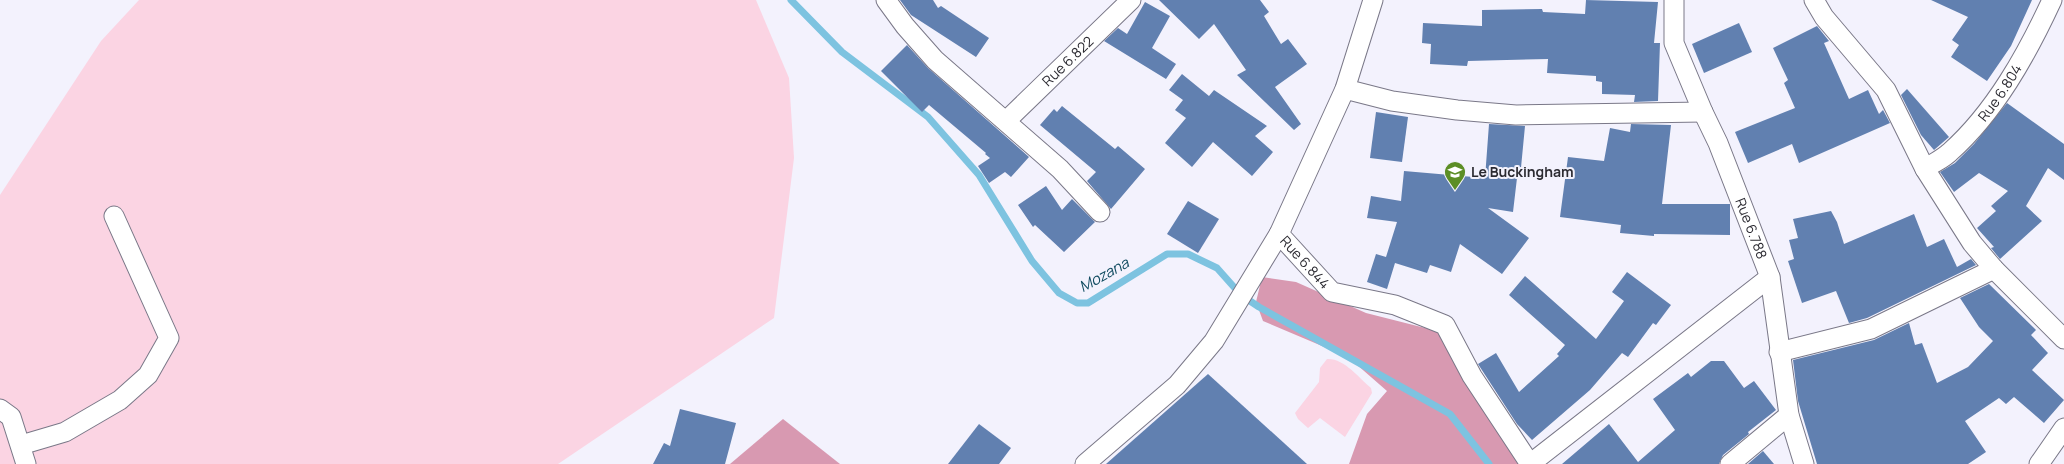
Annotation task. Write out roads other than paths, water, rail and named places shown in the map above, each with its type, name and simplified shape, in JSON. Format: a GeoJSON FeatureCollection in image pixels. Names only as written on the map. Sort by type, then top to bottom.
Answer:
{"type":"FeatureCollection","features":[{"type":"Feature","properties":{"kind":"street"},"geometry":{"type":"LineString","coordinates":[[886,0],[905,26],[935,60],[1060,169],[1100,212]]}},
{"type":"Feature","properties":{"kind":"street","name":"Rue 6.822"},"geometry":{"type":"LineString","coordinates":[[1006,121],[1130,0]]}},
{"type":"Feature","properties":{"kind":"street","name":"Rue 6.844"},"geometry":{"type":"LineString","coordinates":[[1373,0],[1345,89],[1279,234],[1332,292],[1394,305],[1445,325],[1472,376],[1530,464]]}},
{"type":"Feature","properties":{"kind":"street","name":"Rue 6.788"},"geometry":{"type":"LineString","coordinates":[[1674,0],[1674,43],[1718,143],[1770,277],[1789,415],[1804,464]]}},
{"type":"Feature","properties":{"kind":"street"},"geometry":{"type":"LineString","coordinates":[[1814,0],[1824,17],[1886,90],[1925,168],[1972,243],[1994,269],[2064,339]]}},
{"type":"Feature","properties":{"kind":"street","name":"Rue 6.804"},"geometry":{"type":"LineString","coordinates":[[1925,168],[1949,153],[1968,134],[1996,99],[2034,38],[2052,0]]}},
{"type":"Feature","properties":{"kind":"street"},"geometry":{"type":"LineString","coordinates":[[1345,89],[1392,100],[1457,110],[1516,115],[1703,112]]}},
{"type":"Feature","properties":{"kind":"street"},"geometry":{"type":"LineString","coordinates":[[21,445],[65,432],[120,400],[148,375],[168,338],[114,216]]}},
{"type":"Feature","properties":{"kind":"street"},"geometry":{"type":"LineString","coordinates":[[1085,464],[1177,385],[1202,356],[1214,341],[1279,234]]}},
{"type":"Feature","properties":{"kind":"street"},"geometry":{"type":"LineString","coordinates":[[1779,352],[1871,330],[1994,269]]}},
{"type":"Feature","properties":{"kind":"street"},"geometry":{"type":"LineString","coordinates":[[1530,464],[1770,277]]}},
{"type":"Feature","properties":{"kind":"street"},"geometry":{"type":"LineString","coordinates":[[0,409],[12,417],[26,464]]}},
{"type":"Feature","properties":{"kind":"street"},"geometry":{"type":"LineString","coordinates":[[1730,464],[1789,415]]}},
{"type":"Feature","properties":{"kind":"street"},"geometry":{"type":"LineString","coordinates":[[2039,464],[2064,428]]}},
{"type":"Feature","properties":{"kind":"waterway","name":"Mozana"},"geometry":{"type":"LineString","coordinates":[[791,0],[842,52],[928,117],[979,175],[1032,261],[1059,293],[1077,303],[1088,303],[1167,254],[1188,254],[1217,268],[1241,295],[1259,307],[1450,414],[1489,464]]}},
{"type":"Feature","properties":{"kind":"place","name":"Le Buckingham"},"geometry":{"type":"Point","coordinates":[1455,191]}}]}
